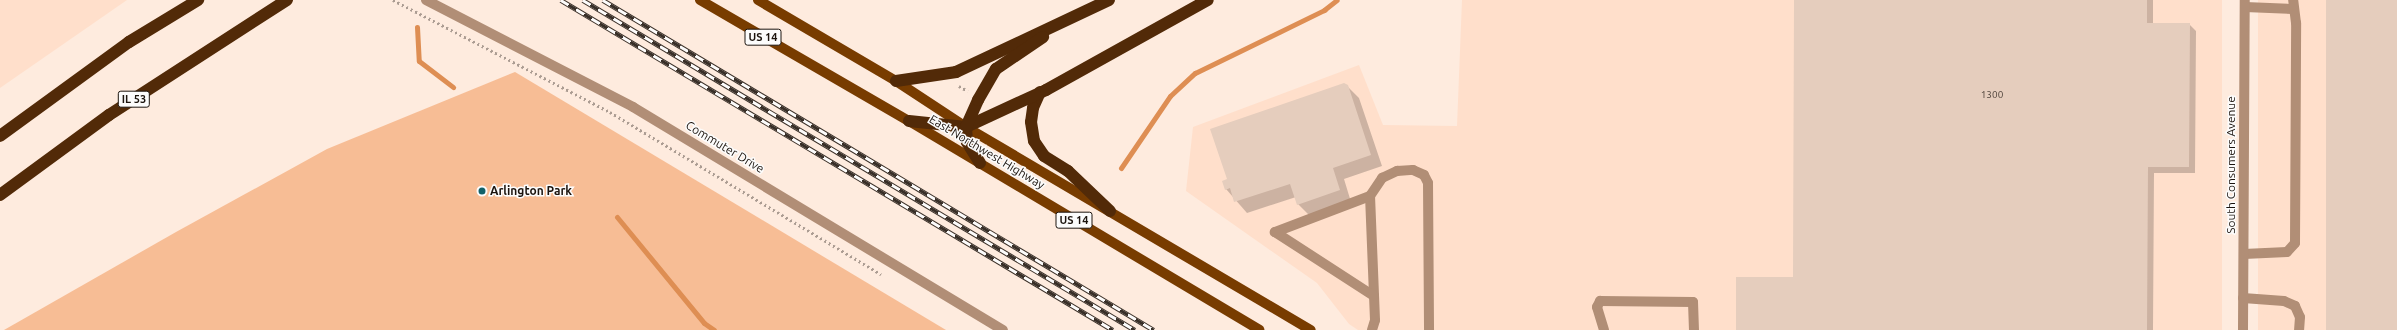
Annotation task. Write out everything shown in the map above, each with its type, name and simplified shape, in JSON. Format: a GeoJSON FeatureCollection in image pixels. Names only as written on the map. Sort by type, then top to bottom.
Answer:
{"type":"FeatureCollection","features":[{"type":"Feature","properties":{"kind":"highway"},"geometry":{"type":"LineString","coordinates":[[0,136],[129,42],[198,0]]}},
{"type":"Feature","properties":{"kind":"highway","name":"IL 53"},"geometry":{"type":"LineString","coordinates":[[0,195],[109,115],[287,0]]}},
{"type":"Feature","properties":{"kind":"highway"},"geometry":{"type":"LineString","coordinates":[[896,81],[956,72],[1109,0]]}},
{"type":"Feature","properties":{"kind":"highway"},"geometry":{"type":"LineString","coordinates":[[909,121],[966,127],[1040,92],[1208,0]]}},
{"type":"Feature","properties":{"kind":"highway"},"geometry":{"type":"LineString","coordinates":[[980,163],[967,142],[966,127],[996,68],[1074,17]]}},
{"type":"Feature","properties":{"kind":"highway"},"geometry":{"type":"LineString","coordinates":[[1040,92],[1033,108],[1031,122],[1034,141],[1044,156],[1068,171],[1110,211]]}},
{"type":"Feature","properties":{"kind":"main road","name":"East Northwest Highway"},"geometry":{"type":"LineString","coordinates":[[700,0],[909,121],[1259,330]]}},
{"type":"Feature","properties":{"kind":"main road","name":"East Northwest Highway"},"geometry":{"type":"LineString","coordinates":[[758,0],[896,81],[966,127],[1311,330]]}},
{"type":"Feature","properties":{"kind":"street","name":"Commuter Drive"},"geometry":{"type":"LineString","coordinates":[[426,0],[633,108],[1003,330]]}},
{"type":"Feature","properties":{"kind":"street"},"geometry":{"type":"LineString","coordinates":[[2244,254],[2287,252],[2295,244],[2296,23],[2293,4],[2245,3]]}},
{"type":"Feature","properties":{"kind":"street","name":"South Consumers Avenue"},"geometry":{"type":"LineString","coordinates":[[2243,330],[2245,3]]}},
{"type":"Feature","properties":{"kind":"street"},"geometry":{"type":"LineString","coordinates":[[1374,296],[1275,232],[1370,196],[1382,178],[1397,171],[1413,170],[1424,176],[1428,183],[1429,330]]}},
{"type":"Feature","properties":{"kind":"street"},"geometry":{"type":"LineString","coordinates":[[1370,196],[1375,320],[1372,330]]}},
{"type":"Feature","properties":{"kind":"street"},"geometry":{"type":"LineString","coordinates":[[2243,298],[2284,301],[2295,306],[2300,317],[2299,330]]}},
{"type":"Feature","properties":{"kind":"street"},"geometry":{"type":"LineString","coordinates":[[1604,330],[1597,307],[1600,301],[1693,302],[1694,330]]}},
{"type":"Feature","properties":{"kind":"path"},"geometry":{"type":"LineString","coordinates":[[393,0],[610,112],[884,276]]}},
{"type":"Feature","properties":{"kind":"path"},"geometry":{"type":"LineString","coordinates":[[958,85],[972,94]]}},
{"type":"Feature","properties":{"kind":"shaded area"},"geometry":{"type":"Polygon","coordinates":[[[0,0],[127,0],[0,88],[0,0]]]}},
{"type":"Feature","properties":{"kind":"shaded area"},"geometry":{"type":"Polygon","coordinates":[[[1462,0],[2222,0],[2222,330],[1358,330],[1349,324],[1317,283],[1186,191],[1193,127],[1359,65],[1383,125],[1457,126],[1462,0]]]}},
{"type":"Feature","properties":{"kind":"shaded area"},"geometry":{"type":"Polygon","coordinates":[[[2258,0],[2397,0],[2397,330],[2258,330],[2258,0]]]}},
{"type":"Feature","properties":{"kind":"shaded area","name":"Arlington Park"},"geometry":{"type":"Polygon","coordinates":[[[515,72],[946,330],[4,330],[176,232],[327,149],[515,72]]]}},
{"type":"Feature","properties":{"kind":"building"},"geometry":{"type":"Polygon","coordinates":[[[1794,0],[2147,0],[2147,23],[2190,23],[2189,167],[2148,167],[2147,330],[1736,330],[1736,277],[1793,277],[1794,0]]]}},
{"type":"Feature","properties":{"kind":"building"},"geometry":{"type":"Polygon","coordinates":[[[2326,0],[2397,0],[2397,330],[2326,330],[2326,0]]]}},
{"type":"Feature","properties":{"kind":"building"},"geometry":{"type":"Polygon","coordinates":[[[1344,83],[1348,85],[1371,155],[1333,168],[1340,190],[1297,205],[1290,184],[1234,202],[1230,188],[1225,190],[1222,181],[1227,179],[1210,129],[1344,83]]]}},
{"type":"Feature","properties":{"kind":"waterway"},"geometry":{"type":"LineString","coordinates":[[1121,168],[1170,96],[1195,73],[1324,10],[1337,0]]}},
{"type":"Feature","properties":{"kind":"waterway"},"geometry":{"type":"LineString","coordinates":[[417,27],[419,61],[453,87]]}},
{"type":"Feature","properties":{"kind":"waterway"},"geometry":{"type":"LineString","coordinates":[[617,217],[704,323],[714,330]]}},
{"type":"Feature","properties":{"kind":"railway"},"geometry":{"type":"LineString","coordinates":[[561,0],[1113,330]]}},
{"type":"Feature","properties":{"kind":"railway"},"geometry":{"type":"LineString","coordinates":[[583,0],[1135,330]]}},
{"type":"Feature","properties":{"kind":"railway"},"geometry":{"type":"LineString","coordinates":[[603,0],[1154,330]]}},
{"type":"Feature","properties":{"kind":"place","name":"Arlington Park"},"geometry":{"type":"Point","coordinates":[482,191]}}]}
